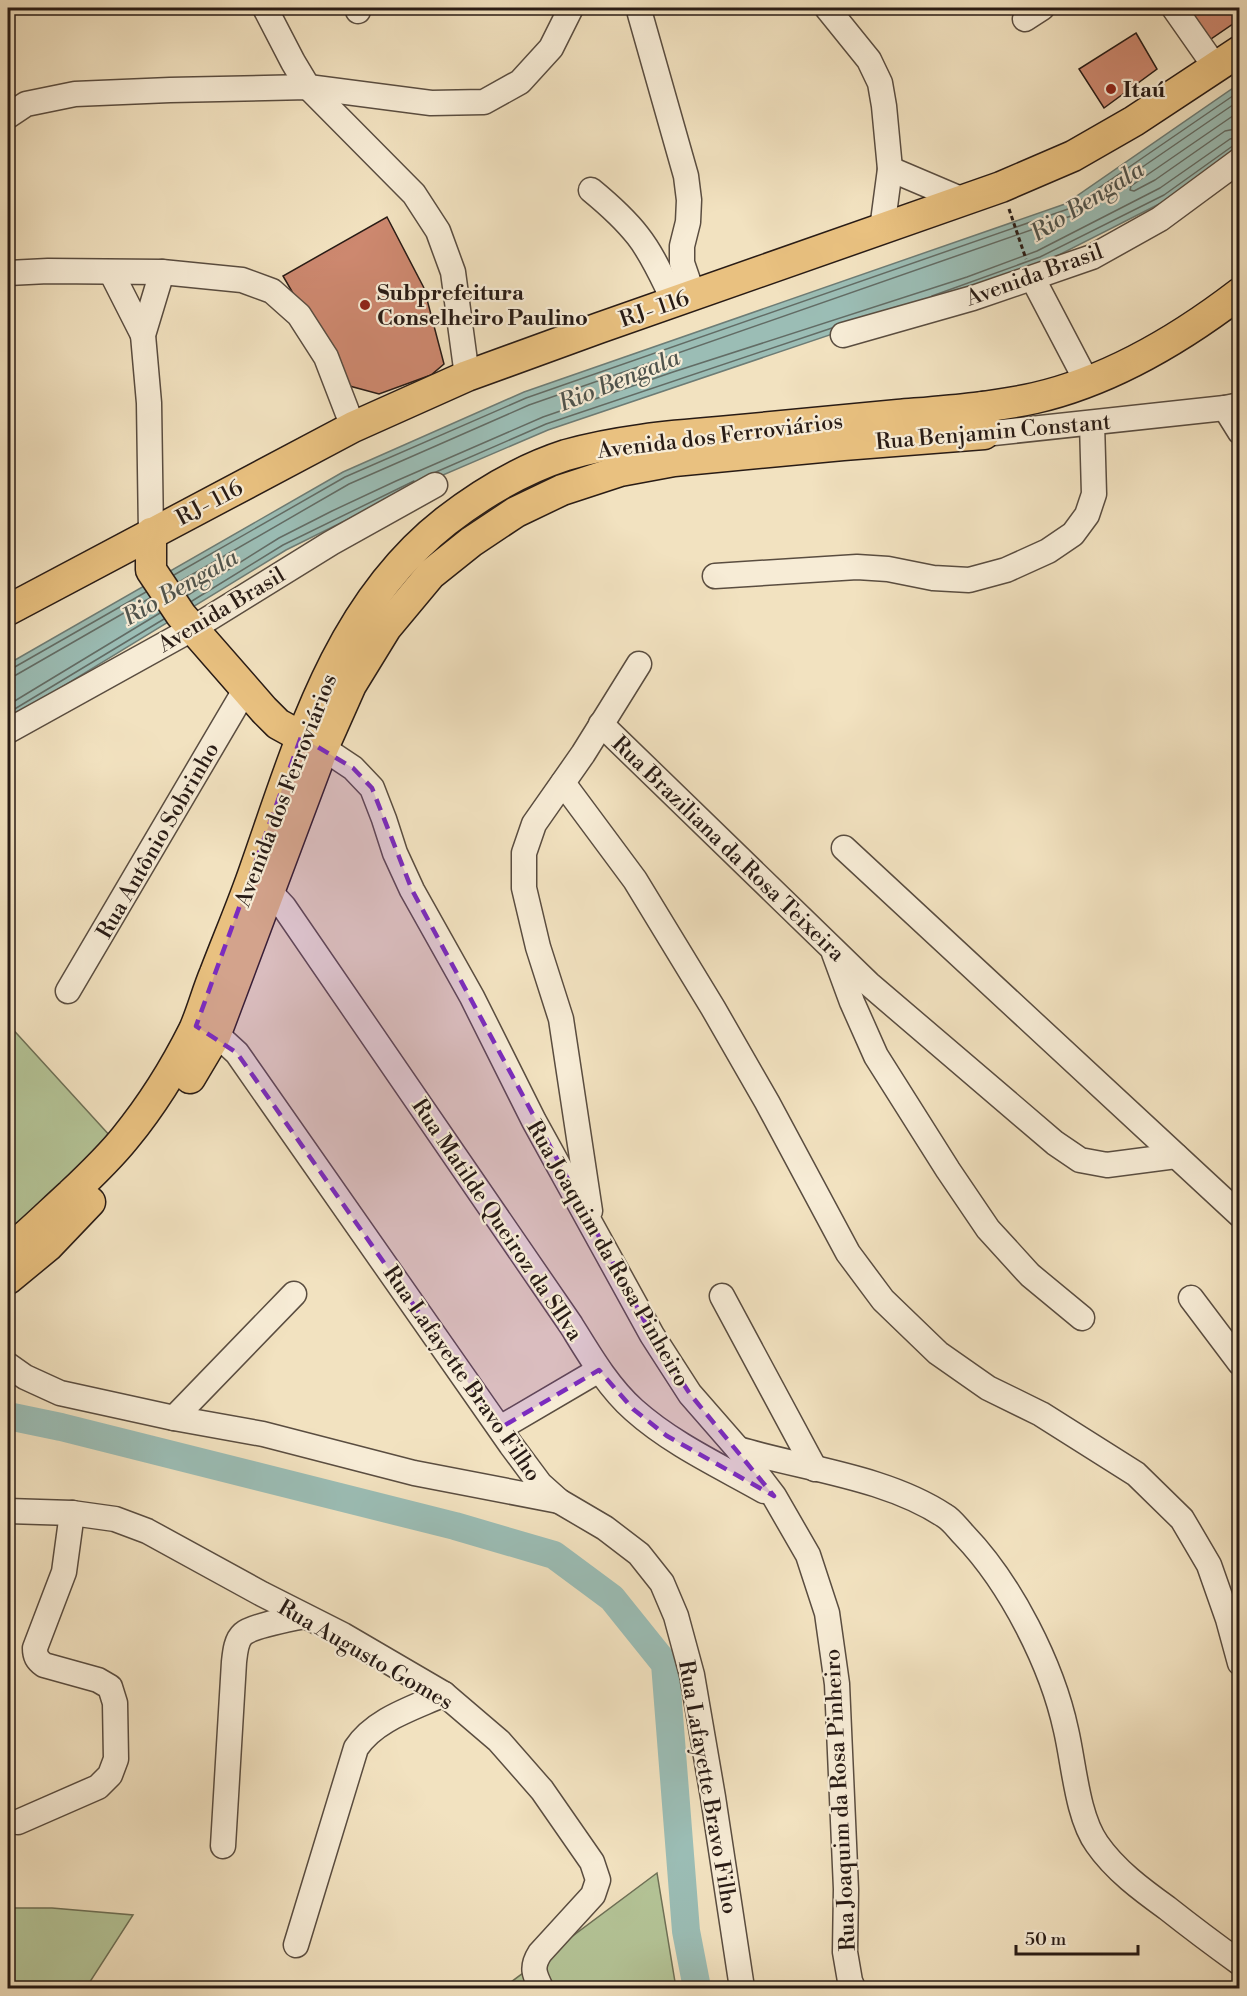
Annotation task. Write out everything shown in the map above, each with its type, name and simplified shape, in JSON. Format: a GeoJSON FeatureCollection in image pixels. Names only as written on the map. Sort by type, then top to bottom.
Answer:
{"type":"FeatureCollection","features":[{"type":"Feature","properties":{"kind":"main road","name":"RJ- 116"},"geometry":{"type":"LineString","coordinates":[[9,607],[353,426],[467,376],[1001,187],[1073,156],[1134,121],[1228,59]]}},
{"type":"Feature","properties":{"kind":"main road","name":"Avenida dos Ferroviários"},"geometry":{"type":"LineString","coordinates":[[312,743],[319,693],[360,618],[382,585],[406,558],[443,524],[474,501],[515,477],[564,456],[618,444],[684,435],[983,420],[1038,397],[1087,382],[1149,353],[1217,310],[1239,293]]}},
{"type":"Feature","properties":{"kind":"main road","name":"Rua Benjamin Constant"},"geometry":{"type":"LineString","coordinates":[[312,743],[386,628],[431,574],[471,542],[516,512],[562,490],[620,471],[674,461],[843,445],[983,420]]}},
{"type":"Feature","properties":{"kind":"main road"},"geometry":{"type":"LineString","coordinates":[[8,1279],[48,1246],[118,1173],[172,1107],[205,1031],[262,883],[312,743],[278,724],[245,690],[187,622],[151,570],[151,534]]}},
{"type":"Feature","properties":{"kind":"main road"},"geometry":{"type":"LineString","coordinates":[[8,1251],[87,1179],[122,1142],[145,1112],[174,1067],[205,1031]]}},
{"type":"Feature","properties":{"kind":"street"},"geometry":{"type":"LineString","coordinates":[[266,8],[308,87],[414,194],[438,231],[453,272],[467,376]]}},
{"type":"Feature","properties":{"kind":"street"},"geometry":{"type":"LineString","coordinates":[[8,116],[26,104],[75,94],[308,87],[431,103],[484,102],[520,82],[551,48],[571,8]]}},
{"type":"Feature","properties":{"kind":"street"},"geometry":{"type":"LineString","coordinates":[[827,8],[869,60],[880,84],[890,169],[882,229]]}},
{"type":"Feature","properties":{"kind":"street"},"geometry":{"type":"LineString","coordinates":[[1174,8],[1228,59]]}},
{"type":"Feature","properties":{"kind":"street"},"geometry":{"type":"LineString","coordinates":[[640,14],[686,176],[689,200],[688,222],[682,246],[684,298]]}},
{"type":"Feature","properties":{"kind":"street","name":"Avenida Brasil"},"geometry":{"type":"LineString","coordinates":[[843,335],[973,298],[1030,269],[1092,257],[1160,219],[1239,160]]}},
{"type":"Feature","properties":{"kind":"street"},"geometry":{"type":"LineString","coordinates":[[890,169],[963,200]]}},
{"type":"Feature","properties":{"kind":"street"},"geometry":{"type":"LineString","coordinates":[[591,190],[618,213],[638,236],[684,298]]}},
{"type":"Feature","properties":{"kind":"street"},"geometry":{"type":"LineString","coordinates":[[1030,269],[1087,382]]}},
{"type":"Feature","properties":{"kind":"street"},"geometry":{"type":"LineString","coordinates":[[111,272],[143,334]]}},
{"type":"Feature","properties":{"kind":"street"},"geometry":{"type":"LineString","coordinates":[[151,534],[149,403],[143,334],[162,272]]}},
{"type":"Feature","properties":{"kind":"street"},"geometry":{"type":"LineString","coordinates":[[8,273],[162,272],[242,280],[272,291],[299,315],[326,357],[353,426]]}},
{"type":"Feature","properties":{"kind":"street"},"geometry":{"type":"LineString","coordinates":[[1232,407],[1239,432]]}},
{"type":"Feature","properties":{"kind":"street","name":"Rua Benjamin Constant"},"geometry":{"type":"LineString","coordinates":[[983,420],[1092,423],[1232,407]]}},
{"type":"Feature","properties":{"kind":"street"},"geometry":{"type":"LineString","coordinates":[[715,576],[857,567],[888,569],[933,578],[969,580],[1006,570],[1048,550],[1073,534],[1087,515],[1094,494],[1092,423]]}},
{"type":"Feature","properties":{"kind":"street","name":"Avenida Brasil"},"geometry":{"type":"LineString","coordinates":[[8,731],[187,622],[435,485]]}},
{"type":"Feature","properties":{"kind":"street"},"geometry":{"type":"LineString","coordinates":[[601,724],[639,664]]}},
{"type":"Feature","properties":{"kind":"street","name":"Rua Antônio Sobrinho"},"geometry":{"type":"LineString","coordinates":[[69,991],[245,690]]}},
{"type":"Feature","properties":{"kind":"street","name":"Rua Braziliana da Rosa Teixeira"},"geometry":{"type":"LineString","coordinates":[[592,1228],[561,1019],[538,947],[524,888],[524,853],[534,824],[601,724],[869,984],[1055,1143],[1080,1161],[1107,1165],[1176,1156]]}},
{"type":"Feature","properties":{"kind":"street","name":"Rua Joaquim da Rosa Pinheiro"},"geometry":{"type":"LineString","coordinates":[[312,743],[353,768],[372,788],[395,853],[412,890],[472,997],[534,1121],[652,1335],[690,1394],[738,1449],[774,1496],[808,1555],[827,1613],[837,1684],[846,1889],[845,1952],[853,1989]]}},
{"type":"Feature","properties":{"kind":"street"},"geometry":{"type":"LineString","coordinates":[[563,783],[641,890],[714,1008],[848,1253],[883,1300],[938,1353],[988,1388],[1041,1413],[1136,1474],[1182,1519],[1209,1565],[1228,1619],[1239,1663]]}},
{"type":"Feature","properties":{"kind":"street"},"geometry":{"type":"LineString","coordinates":[[844,848],[1239,1215]]}},
{"type":"Feature","properties":{"kind":"street","name":"Rua Matilde Queiroz da SIlva"},"geometry":{"type":"LineString","coordinates":[[262,883],[284,907],[531,1266],[599,1370],[633,1410],[667,1436],[774,1496]]}},
{"type":"Feature","properties":{"kind":"street"},"geometry":{"type":"LineString","coordinates":[[833,949],[852,1002],[876,1056],[948,1170],[988,1229],[1030,1275],[1082,1318]]}},
{"type":"Feature","properties":{"kind":"street","name":"Rua Lafayette Bravo Filho"},"geometry":{"type":"LineString","coordinates":[[205,1031],[225,1042],[237,1053],[540,1484],[559,1501],[605,1528],[639,1554],[662,1583],[676,1616],[692,1675],[742,1989]]}},
{"type":"Feature","properties":{"kind":"street"},"geometry":{"type":"LineString","coordinates":[[174,1418],[294,1294]]}},
{"type":"Feature","properties":{"kind":"street"},"geometry":{"type":"LineString","coordinates":[[722,1296],[815,1469]]}},
{"type":"Feature","properties":{"kind":"street"},"geometry":{"type":"LineString","coordinates":[[1191,1298],[1239,1363]]}},
{"type":"Feature","properties":{"kind":"street"},"geometry":{"type":"LineString","coordinates":[[8,1365],[26,1377],[60,1393],[174,1418],[263,1434],[414,1473],[559,1501]]}},
{"type":"Feature","properties":{"kind":"street"},"geometry":{"type":"LineString","coordinates":[[500,1428],[599,1370]]}},
{"type":"Feature","properties":{"kind":"street"},"geometry":{"type":"LineString","coordinates":[[738,1449],[871,1483],[912,1497],[947,1517],[980,1552],[1023,1618],[1050,1673],[1066,1729],[1081,1807],[1096,1843],[1118,1869],[1239,1963]]}},
{"type":"Feature","properties":{"kind":"street","name":"Rua Augusto Gomes"},"geometry":{"type":"LineString","coordinates":[[8,1511],[72,1513],[115,1519],[147,1531],[343,1635],[444,1694],[499,1741],[542,1790],[592,1862],[598,1880],[593,1895],[534,1961],[533,1970],[541,1989]]}},
{"type":"Feature","properties":{"kind":"street"},"geometry":{"type":"LineString","coordinates":[[18,1822],[98,1787],[110,1775],[116,1759],[115,1703],[110,1687],[98,1680],[44,1665],[35,1654],[64,1572],[72,1513]]}},
{"type":"Feature","properties":{"kind":"street"},"geometry":{"type":"LineString","coordinates":[[223,1846],[234,1662],[237,1645],[242,1635],[251,1629],[304,1616]]}},
{"type":"Feature","properties":{"kind":"street"},"geometry":{"type":"LineString","coordinates":[[296,1945],[356,1748],[364,1736],[377,1726],[444,1694]]}},
{"type":"Feature","properties":{"kind":"path"},"geometry":{"type":"LineString","coordinates":[[1011,216],[1030,269]]}},
{"type":"Feature","properties":{"kind":"highlighted area"},"geometry":{"type":"Polygon","coordinates":[[[301,737],[353,768],[372,788],[412,890],[652,1335],[690,1394],[774,1496],[667,1436],[633,1409],[599,1370],[500,1428],[237,1053],[196,1026],[301,737]]]}},
{"type":"Feature","properties":{"kind":"green space"},"geometry":{"type":"Polygon","coordinates":[[[8,1024],[111,1137],[8,1233],[8,1024]]]}},
{"type":"Feature","properties":{"kind":"green space"},"geometry":{"type":"Polygon","coordinates":[[[657,1873],[676,1988],[503,1988],[657,1873]]]}},
{"type":"Feature","properties":{"kind":"green space"},"geometry":{"type":"Polygon","coordinates":[[[8,1908],[52,1908],[133,1915],[86,1988],[8,1988],[8,1908]]]}},
{"type":"Feature","properties":{"kind":"water","name":"Rio Bengala"},"geometry":{"type":"Polygon","coordinates":[[[1239,84],[1239,149],[1167,200],[1043,263],[548,430],[401,493],[286,550],[8,720],[8,664],[343,472],[524,392],[1065,204],[1239,84]]]}},
{"type":"Feature","properties":{"kind":"building"},"geometry":{"type":"Polygon","coordinates":[[[1182,8],[1240,8],[1240,19],[1208,41],[1182,8]]]}},
{"type":"Feature","properties":{"kind":"building","name":"Itaú"},"geometry":{"type":"Polygon","coordinates":[[[1136,33],[1157,69],[1104,108],[1079,69],[1136,33]]]}},
{"type":"Feature","properties":{"kind":"building","name":"Subprefeitura Conselheiro Paulino"},"geometry":{"type":"Polygon","coordinates":[[[387,217],[424,288],[444,364],[431,375],[379,394],[346,385],[283,276],[387,217]]]}},
{"type":"Feature","properties":{"kind":"waterway"},"geometry":{"type":"LineString","coordinates":[[8,1416],[61,1427],[455,1526],[554,1555],[612,1598],[665,1664],[686,1931],[697,1988]]}},
{"type":"Feature","properties":{"kind":"place","name":"Itaú"},"geometry":{"type":"Point","coordinates":[1111,89]}},
{"type":"Feature","properties":{"kind":"place","name":"Subprefeitura Conselheiro Paulino"},"geometry":{"type":"Point","coordinates":[365,305]}}]}
